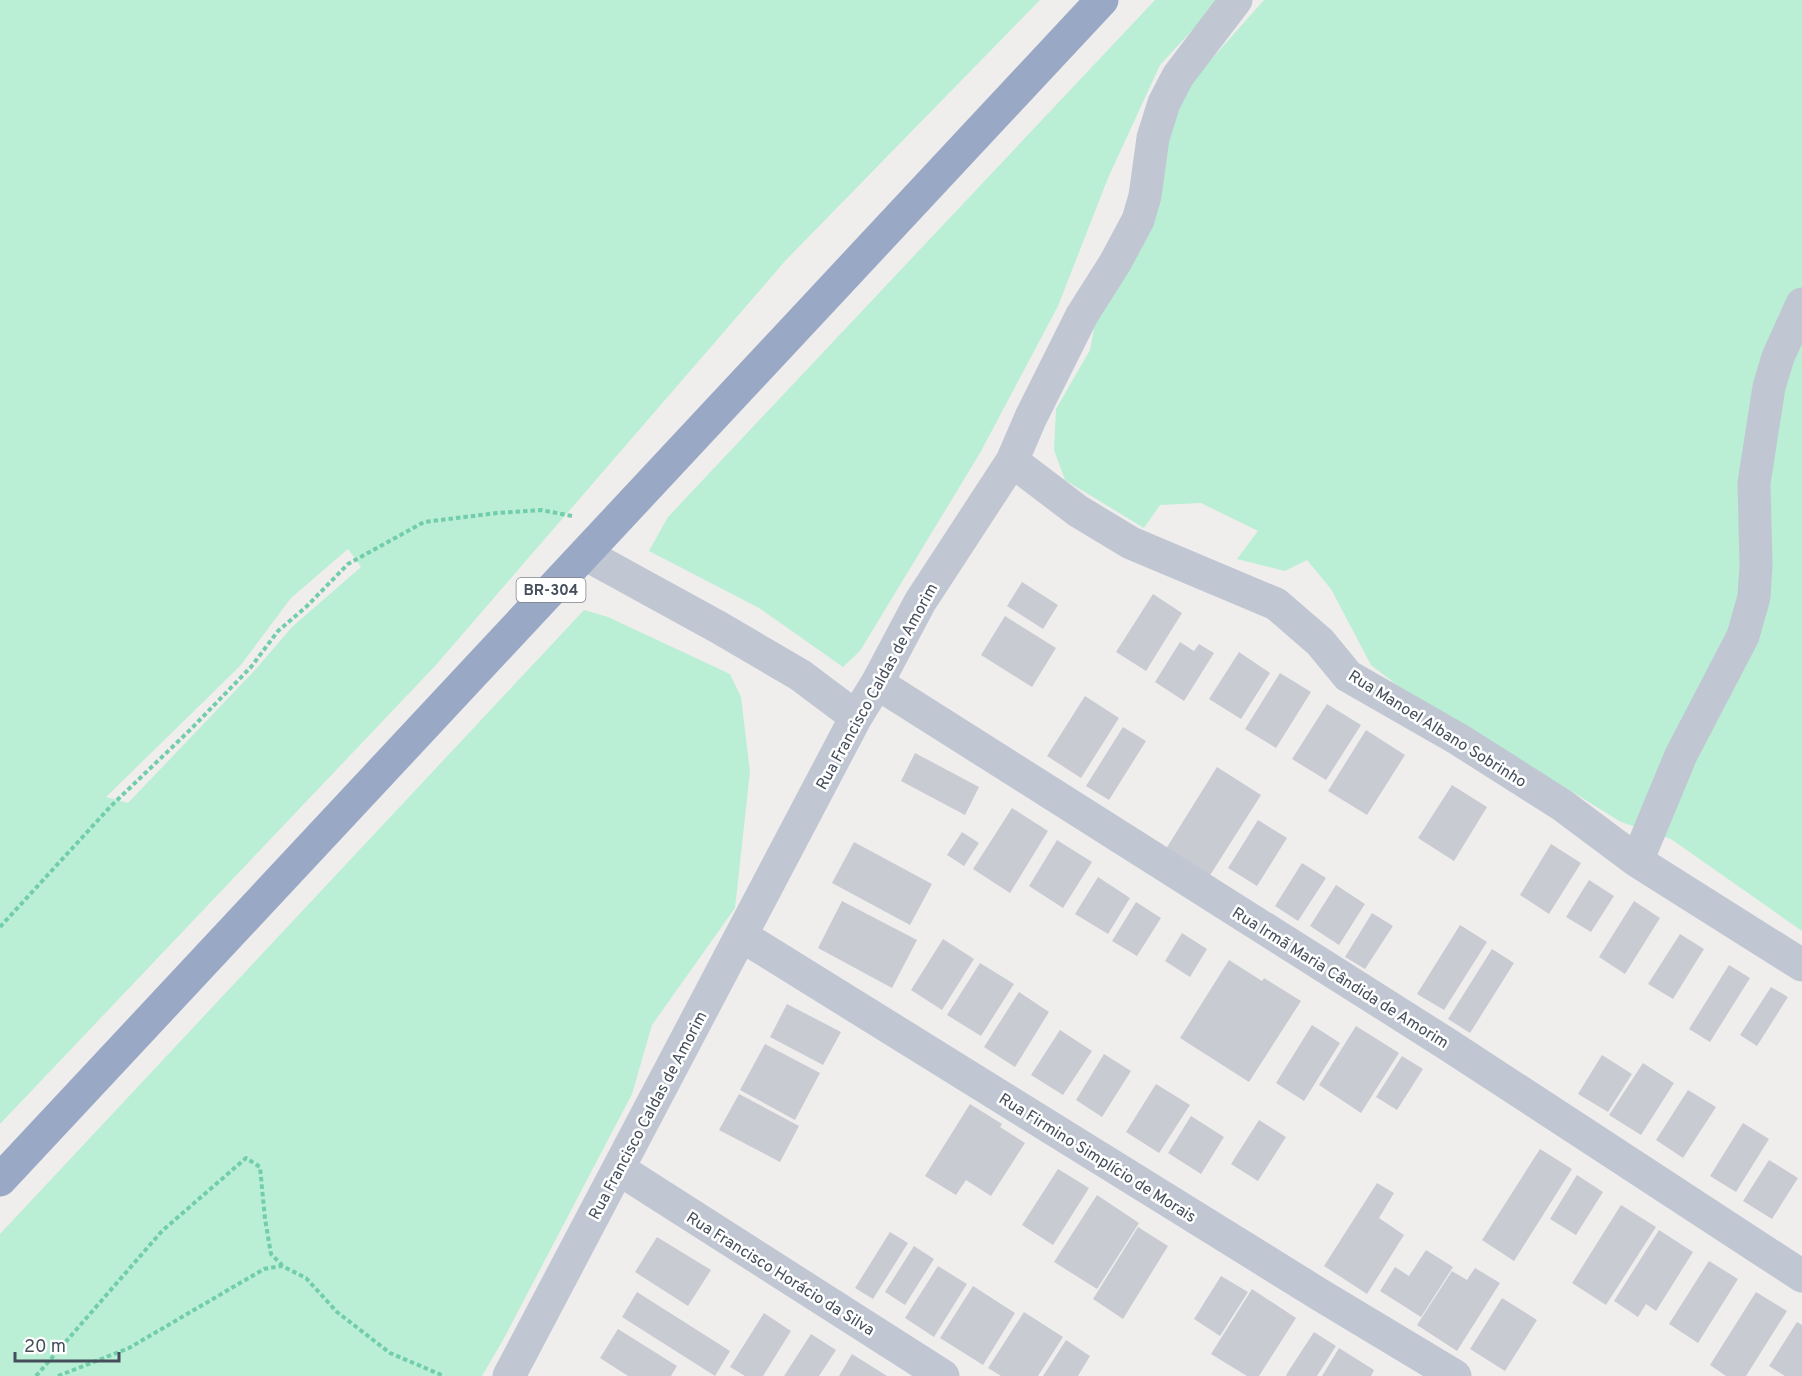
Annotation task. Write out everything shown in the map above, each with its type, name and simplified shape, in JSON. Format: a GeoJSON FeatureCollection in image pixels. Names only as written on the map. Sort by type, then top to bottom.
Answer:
{"type":"FeatureCollection","features":[{"type":"Feature","properties":{"kind":"highway","name":"BR-304"},"geometry":{"type":"LineString","coordinates":[[0,1180],[1102,0]]}},
{"type":"Feature","properties":{"kind":"street","name":"Rua Francisco Caldas de Amorim"},"geometry":{"type":"LineString","coordinates":[[508,1376],[856,717],[877,683],[920,602],[1012,461],[1031,417],[1082,315],[1115,263],[1138,220],[1145,196],[1153,138],[1164,103],[1178,76],[1236,0]]}},
{"type":"Feature","properties":{"kind":"street"},"geometry":{"type":"LineString","coordinates":[[1636,861],[1681,755],[1743,636],[1754,597],[1756,565],[1754,483],[1769,387],[1778,357],[1802,304]]}},
{"type":"Feature","properties":{"kind":"street","name":"Rua Manoel Albano Sobrinho"},"geometry":{"type":"LineString","coordinates":[[1012,461],[1078,511],[1131,543],[1275,604],[1320,642],[1348,676],[1458,739],[1543,793],[1636,861],[1802,965]]}},
{"type":"Feature","properties":{"kind":"street"},"geometry":{"type":"LineString","coordinates":[[594,543],[800,675],[856,717]]}},
{"type":"Feature","properties":{"kind":"street","name":"Rua Irmã Maria Cândida de Amorim"},"geometry":{"type":"LineString","coordinates":[[877,683],[1448,1044],[1802,1276]]}},
{"type":"Feature","properties":{"kind":"street","name":"Rua Firmino Simplício de Morais"},"geometry":{"type":"LineString","coordinates":[[742,936],[1455,1376]]}},
{"type":"Feature","properties":{"kind":"street","name":"Rua Francisco Horácio da Silva"},"geometry":{"type":"LineString","coordinates":[[619,1169],[943,1376]]}},
{"type":"Feature","properties":{"kind":"path"},"geometry":{"type":"LineString","coordinates":[[0,927],[111,806],[190,730],[250,667],[278,631],[306,607],[348,564],[424,522],[497,513],[541,510],[578,517],[594,543]]}},
{"type":"Feature","properties":{"kind":"path"},"geometry":{"type":"LineString","coordinates":[[36,1376],[162,1231],[246,1158],[260,1167],[271,1254],[282,1266],[306,1278],[337,1312],[390,1353],[444,1376]]}},
{"type":"Feature","properties":{"kind":"path"},"geometry":{"type":"LineString","coordinates":[[58,1376],[129,1348],[264,1269],[282,1266]]}},
{"type":"Feature","properties":{"kind":"green space"},"geometry":{"type":"Polygon","coordinates":[[[0,0],[1040,0],[786,260],[435,666],[0,1124],[0,0]],[[348,549],[291,598],[240,666],[106,797],[128,803],[255,670],[292,627],[361,567],[348,549]]]}},
{"type":"Feature","properties":{"kind":"green space"},"geometry":{"type":"Polygon","coordinates":[[[1155,0],[1220,0],[1160,65],[1108,178],[1058,306],[980,453],[860,651],[843,667],[759,608],[649,551],[668,517],[1155,0]]]}},
{"type":"Feature","properties":{"kind":"green space"},"geometry":{"type":"Polygon","coordinates":[[[1264,0],[1802,0],[1802,931],[1671,839],[1621,822],[1428,709],[1371,665],[1331,589],[1307,560],[1285,571],[1237,559],[1258,531],[1201,503],[1160,505],[1144,528],[1065,480],[1054,450],[1056,409],[1090,350],[1097,313],[1136,171],[1194,79],[1264,0]]]}},
{"type":"Feature","properties":{"kind":"green space"},"geometry":{"type":"Polygon","coordinates":[[[584,610],[608,617],[730,674],[741,697],[750,772],[735,908],[652,1025],[632,1094],[482,1376],[0,1376],[0,1234],[584,610]]]}},
{"type":"Feature","properties":{"kind":"building"},"geometry":{"type":"Polygon","coordinates":[[[1022,582],[1058,605],[1043,629],[1007,606],[1022,582]]]}},
{"type":"Feature","properties":{"kind":"building"},"geometry":{"type":"Polygon","coordinates":[[[1153,594],[1182,613],[1146,671],[1116,652],[1153,594]]]}},
{"type":"Feature","properties":{"kind":"building"},"geometry":{"type":"Polygon","coordinates":[[[1005,616],[1056,648],[1032,687],[981,655],[1005,616]]]}},
{"type":"Feature","properties":{"kind":"building"},"geometry":{"type":"Polygon","coordinates":[[[1180,642],[1194,651],[1199,644],[1214,653],[1184,701],[1155,682],[1180,642]]]}},
{"type":"Feature","properties":{"kind":"building"},"geometry":{"type":"Polygon","coordinates":[[[1239,652],[1270,673],[1241,719],[1209,699],[1239,652]]]}},
{"type":"Feature","properties":{"kind":"building"},"geometry":{"type":"Polygon","coordinates":[[[1280,673],[1311,692],[1276,748],[1245,729],[1280,673]]]}},
{"type":"Feature","properties":{"kind":"building"},"geometry":{"type":"Polygon","coordinates":[[[1085,696],[1119,718],[1081,778],[1047,756],[1085,696]]]}},
{"type":"Feature","properties":{"kind":"building"},"geometry":{"type":"Polygon","coordinates":[[[1327,704],[1361,725],[1326,780],[1292,759],[1327,704]]]}},
{"type":"Feature","properties":{"kind":"building"},"geometry":{"type":"Polygon","coordinates":[[[1123,727],[1146,741],[1109,800],[1086,786],[1123,727]]]}},
{"type":"Feature","properties":{"kind":"building"},"geometry":{"type":"Polygon","coordinates":[[[1366,730],[1405,755],[1367,815],[1328,791],[1366,730]]]}},
{"type":"Feature","properties":{"kind":"building"},"geometry":{"type":"Polygon","coordinates":[[[915,753],[979,787],[965,815],[901,781],[915,753]]]}},
{"type":"Feature","properties":{"kind":"building"},"geometry":{"type":"Polygon","coordinates":[[[1217,767],[1261,795],[1207,880],[1164,852],[1217,767]]]}},
{"type":"Feature","properties":{"kind":"building"},"geometry":{"type":"Polygon","coordinates":[[[1452,785],[1487,807],[1454,861],[1418,838],[1452,785]]]}},
{"type":"Feature","properties":{"kind":"building"},"geometry":{"type":"Polygon","coordinates":[[[1012,808],[1048,831],[1010,893],[973,869],[1012,808]]]}},
{"type":"Feature","properties":{"kind":"building"},"geometry":{"type":"Polygon","coordinates":[[[1258,820],[1287,838],[1257,886],[1228,868],[1258,820]]]}},
{"type":"Feature","properties":{"kind":"building"},"geometry":{"type":"Polygon","coordinates":[[[962,832],[979,843],[964,866],[947,855],[962,832]]]}},
{"type":"Feature","properties":{"kind":"building"},"geometry":{"type":"Polygon","coordinates":[[[1057,840],[1092,862],[1063,908],[1029,886],[1057,840]]]}},
{"type":"Feature","properties":{"kind":"building"},"geometry":{"type":"Polygon","coordinates":[[[854,842],[932,884],[910,925],[832,883],[854,842]]]}},
{"type":"Feature","properties":{"kind":"building"},"geometry":{"type":"Polygon","coordinates":[[[1551,844],[1581,863],[1549,914],[1520,895],[1551,844]]]}},
{"type":"Feature","properties":{"kind":"building"},"geometry":{"type":"Polygon","coordinates":[[[1302,863],[1326,878],[1298,921],[1275,906],[1302,863]]]}},
{"type":"Feature","properties":{"kind":"building"},"geometry":{"type":"Polygon","coordinates":[[[1098,877],[1130,898],[1108,934],[1075,914],[1098,877]]]}},
{"type":"Feature","properties":{"kind":"building"},"geometry":{"type":"Polygon","coordinates":[[[1589,880],[1614,896],[1591,932],[1566,917],[1589,880]]]}},
{"type":"Feature","properties":{"kind":"building"},"geometry":{"type":"Polygon","coordinates":[[[1336,885],[1365,904],[1339,945],[1310,926],[1336,885]]]}},
{"type":"Feature","properties":{"kind":"building"},"geometry":{"type":"Polygon","coordinates":[[[842,901],[917,940],[892,988],[818,948],[842,901]]]}},
{"type":"Feature","properties":{"kind":"building"},"geometry":{"type":"Polygon","coordinates":[[[1634,901],[1660,918],[1625,974],[1599,957],[1634,901]]]}},
{"type":"Feature","properties":{"kind":"building"},"geometry":{"type":"Polygon","coordinates":[[[1136,902],[1161,918],[1137,956],[1112,941],[1136,902]]]}},
{"type":"Feature","properties":{"kind":"building"},"geometry":{"type":"Polygon","coordinates":[[[1372,913],[1393,926],[1365,969],[1345,957],[1372,913]]]}},
{"type":"Feature","properties":{"kind":"building"},"geometry":{"type":"Polygon","coordinates":[[[1460,925],[1487,942],[1444,1010],[1417,994],[1460,925]]]}},
{"type":"Feature","properties":{"kind":"building"},"geometry":{"type":"Polygon","coordinates":[[[1182,933],[1207,949],[1190,977],[1165,961],[1182,933]]]}},
{"type":"Feature","properties":{"kind":"building"},"geometry":{"type":"Polygon","coordinates":[[[1680,934],[1704,949],[1673,999],[1648,984],[1680,934]]]}},
{"type":"Feature","properties":{"kind":"building"},"geometry":{"type":"Polygon","coordinates":[[[943,939],[974,959],[942,1010],[911,990],[943,939]]]}},
{"type":"Feature","properties":{"kind":"building"},"geometry":{"type":"Polygon","coordinates":[[[1492,949],[1514,963],[1470,1033],[1448,1019],[1492,949]]]}},
{"type":"Feature","properties":{"kind":"building"},"geometry":{"type":"Polygon","coordinates":[[[1229,960],[1262,981],[1264,978],[1301,1001],[1249,1082],[1180,1038],[1229,960]]]}},
{"type":"Feature","properties":{"kind":"building"},"geometry":{"type":"Polygon","coordinates":[[[980,963],[1014,984],[981,1036],[947,1015],[980,963]]]}},
{"type":"Feature","properties":{"kind":"building"},"geometry":{"type":"Polygon","coordinates":[[[1729,965],[1750,978],[1710,1042],[1689,1029],[1729,965]]]}},
{"type":"Feature","properties":{"kind":"building"},"geometry":{"type":"Polygon","coordinates":[[[1771,987],[1788,997],[1757,1046],[1740,1035],[1771,987]]]}},
{"type":"Feature","properties":{"kind":"building"},"geometry":{"type":"Polygon","coordinates":[[[1019,992],[1049,1012],[1015,1067],[984,1047],[1019,992]]]}},
{"type":"Feature","properties":{"kind":"building"},"geometry":{"type":"Polygon","coordinates":[[[787,1004],[841,1032],[823,1065],[770,1037],[787,1004]]]}},
{"type":"Feature","properties":{"kind":"building"},"geometry":{"type":"Polygon","coordinates":[[[1312,1025],[1340,1043],[1304,1101],[1276,1083],[1312,1025]]]}},
{"type":"Feature","properties":{"kind":"building"},"geometry":{"type":"Polygon","coordinates":[[[1356,1026],[1399,1053],[1361,1113],[1319,1085],[1356,1026]]]}},
{"type":"Feature","properties":{"kind":"building"},"geometry":{"type":"Polygon","coordinates":[[[1060,1030],[1092,1051],[1063,1095],[1031,1075],[1060,1030]]]}},
{"type":"Feature","properties":{"kind":"building"},"geometry":{"type":"Polygon","coordinates":[[[765,1044],[820,1073],[795,1120],[740,1090],[765,1044]]]}},
{"type":"Feature","properties":{"kind":"building"},"geometry":{"type":"Polygon","coordinates":[[[1104,1054],[1131,1071],[1102,1117],[1076,1100],[1104,1054]]]}},
{"type":"Feature","properties":{"kind":"building"},"geometry":{"type":"Polygon","coordinates":[[[1602,1055],[1632,1074],[1608,1112],[1578,1094],[1602,1055]]]}},
{"type":"Feature","properties":{"kind":"building"},"geometry":{"type":"Polygon","coordinates":[[[1402,1056],[1423,1069],[1397,1110],[1376,1097],[1402,1056]]]}},
{"type":"Feature","properties":{"kind":"building"},"geometry":{"type":"Polygon","coordinates":[[[1643,1063],[1674,1083],[1641,1135],[1609,1115],[1643,1063]]]}},
{"type":"Feature","properties":{"kind":"building"},"geometry":{"type":"Polygon","coordinates":[[[1156,1084],[1190,1105],[1159,1153],[1126,1132],[1156,1084]]]}},
{"type":"Feature","properties":{"kind":"building"},"geometry":{"type":"Polygon","coordinates":[[[1688,1090],[1716,1107],[1683,1158],[1656,1140],[1688,1090]]]}},
{"type":"Feature","properties":{"kind":"building"},"geometry":{"type":"Polygon","coordinates":[[[739,1094],[799,1126],[780,1162],[719,1130],[739,1094]]]}},
{"type":"Feature","properties":{"kind":"building"},"geometry":{"type":"Polygon","coordinates":[[[970,1104],[1002,1124],[1000,1127],[1025,1143],[991,1196],[966,1180],[956,1195],[925,1176],[970,1104]]]}},
{"type":"Feature","properties":{"kind":"building"},"geometry":{"type":"Polygon","coordinates":[[[1191,1116],[1224,1137],[1201,1174],[1168,1153],[1191,1116]]]}},
{"type":"Feature","properties":{"kind":"building"},"geometry":{"type":"Polygon","coordinates":[[[1259,1120],[1286,1137],[1258,1181],[1231,1164],[1259,1120]]]}},
{"type":"Feature","properties":{"kind":"building"},"geometry":{"type":"Polygon","coordinates":[[[1743,1123],[1769,1139],[1736,1192],[1710,1176],[1743,1123]]]}},
{"type":"Feature","properties":{"kind":"building"},"geometry":{"type":"Polygon","coordinates":[[[1540,1149],[1572,1169],[1514,1261],[1482,1240],[1540,1149]]]}},
{"type":"Feature","properties":{"kind":"building"},"geometry":{"type":"Polygon","coordinates":[[[1769,1160],[1798,1178],[1772,1219],[1743,1201],[1769,1160]]]}},
{"type":"Feature","properties":{"kind":"building"},"geometry":{"type":"Polygon","coordinates":[[[1058,1169],[1089,1188],[1053,1245],[1022,1225],[1058,1169]]]}},
{"type":"Feature","properties":{"kind":"building"},"geometry":{"type":"Polygon","coordinates":[[[1577,1175],[1603,1192],[1576,1235],[1550,1219],[1577,1175]]]}},
{"type":"Feature","properties":{"kind":"building"},"geometry":{"type":"Polygon","coordinates":[[[1377,1183],[1394,1193],[1379,1218],[1404,1235],[1367,1294],[1324,1266],[1377,1183]]]}},
{"type":"Feature","properties":{"kind":"building"},"geometry":{"type":"Polygon","coordinates":[[[1097,1195],[1139,1223],[1097,1289],[1054,1262],[1097,1195]]]}},
{"type":"Feature","properties":{"kind":"building"},"geometry":{"type":"Polygon","coordinates":[[[1621,1205],[1656,1227],[1606,1305],[1572,1283],[1621,1205]]]}},
{"type":"Feature","properties":{"kind":"building"},"geometry":{"type":"Polygon","coordinates":[[[1138,1227],[1168,1246],[1123,1319],[1093,1299],[1138,1227]]]}},
{"type":"Feature","properties":{"kind":"building"},"geometry":{"type":"Polygon","coordinates":[[[1659,1230],[1693,1252],[1656,1311],[1646,1304],[1638,1317],[1614,1301],[1659,1230]]]}},
{"type":"Feature","properties":{"kind":"building"},"geometry":{"type":"Polygon","coordinates":[[[890,1232],[908,1243],[873,1299],[855,1288],[890,1232]]]}},
{"type":"Feature","properties":{"kind":"building"},"geometry":{"type":"Polygon","coordinates":[[[657,1237],[711,1270],[688,1306],[635,1272],[657,1237]]]}},
{"type":"Feature","properties":{"kind":"building"},"geometry":{"type":"Polygon","coordinates":[[[914,1246],[934,1259],[905,1305],[885,1292],[914,1246]]]}},
{"type":"Feature","properties":{"kind":"building"},"geometry":{"type":"Polygon","coordinates":[[[1426,1250],[1453,1267],[1421,1317],[1380,1291],[1395,1267],[1409,1276],[1426,1250]]]}},
{"type":"Feature","properties":{"kind":"building"},"geometry":{"type":"Polygon","coordinates":[[[1709,1261],[1738,1279],[1698,1343],[1669,1324],[1709,1261]]]}},
{"type":"Feature","properties":{"kind":"building"},"geometry":{"type":"Polygon","coordinates":[[[938,1266],[967,1284],[934,1337],[905,1318],[938,1266]]]}},
{"type":"Feature","properties":{"kind":"building"},"geometry":{"type":"Polygon","coordinates":[[[1475,1268],[1500,1283],[1457,1351],[1417,1325],[1452,1271],[1467,1280],[1475,1268]]]}},
{"type":"Feature","properties":{"kind":"building"},"geometry":{"type":"Polygon","coordinates":[[[1221,1276],[1248,1292],[1220,1336],[1194,1319],[1221,1276]]]}},
{"type":"Feature","properties":{"kind":"building"},"geometry":{"type":"Polygon","coordinates":[[[973,1286],[1015,1313],[983,1365],[940,1338],[973,1286]]]}},
{"type":"Feature","properties":{"kind":"building"},"geometry":{"type":"Polygon","coordinates":[[[1252,1289],[1296,1318],[1259,1376],[1247,1376],[1211,1354],[1252,1289]]]}},
{"type":"Feature","properties":{"kind":"building"},"geometry":{"type":"Polygon","coordinates":[[[637,1292],[730,1351],[715,1376],[622,1317],[637,1292]]]}},
{"type":"Feature","properties":{"kind":"building"},"geometry":{"type":"Polygon","coordinates":[[[1756,1292],[1787,1311],[1746,1376],[1726,1376],[1710,1365],[1756,1292]]]}},
{"type":"Feature","properties":{"kind":"building"},"geometry":{"type":"Polygon","coordinates":[[[1502,1298],[1537,1320],[1505,1371],[1470,1349],[1502,1298]]]}},
{"type":"Feature","properties":{"kind":"building"},"geometry":{"type":"Polygon","coordinates":[[[1024,1312],[1063,1337],[1038,1376],[1001,1376],[988,1368],[1024,1312]]]}},
{"type":"Feature","properties":{"kind":"building"},"geometry":{"type":"Polygon","coordinates":[[[764,1313],[791,1331],[763,1376],[745,1376],[730,1367],[764,1313]]]}},
{"type":"Feature","properties":{"kind":"building"},"geometry":{"type":"Polygon","coordinates":[[[1797,1322],[1802,1325],[1802,1376],[1785,1376],[1769,1366],[1797,1322]]]}},
{"type":"Feature","properties":{"kind":"building"},"geometry":{"type":"Polygon","coordinates":[[[618,1329],[677,1366],[671,1376],[628,1376],[600,1358],[618,1329]]]}},
{"type":"Feature","properties":{"kind":"building"},"geometry":{"type":"Polygon","coordinates":[[[1314,1332],[1336,1346],[1317,1376],[1287,1376],[1286,1375],[1314,1332]]]}},
{"type":"Feature","properties":{"kind":"building"},"geometry":{"type":"Polygon","coordinates":[[[811,1334],[836,1350],[819,1376],[784,1376],[811,1334]]]}},
{"type":"Feature","properties":{"kind":"building"},"geometry":{"type":"Polygon","coordinates":[[[1066,1340],[1090,1356],[1078,1376],[1043,1376],[1066,1340]]]}},
{"type":"Feature","properties":{"kind":"building"},"geometry":{"type":"Polygon","coordinates":[[[1339,1348],[1374,1370],[1371,1376],[1322,1376],[1339,1348]]]}},
{"type":"Feature","properties":{"kind":"building"},"geometry":{"type":"Polygon","coordinates":[[[852,1354],[887,1376],[839,1376],[852,1354]]]}}]}
